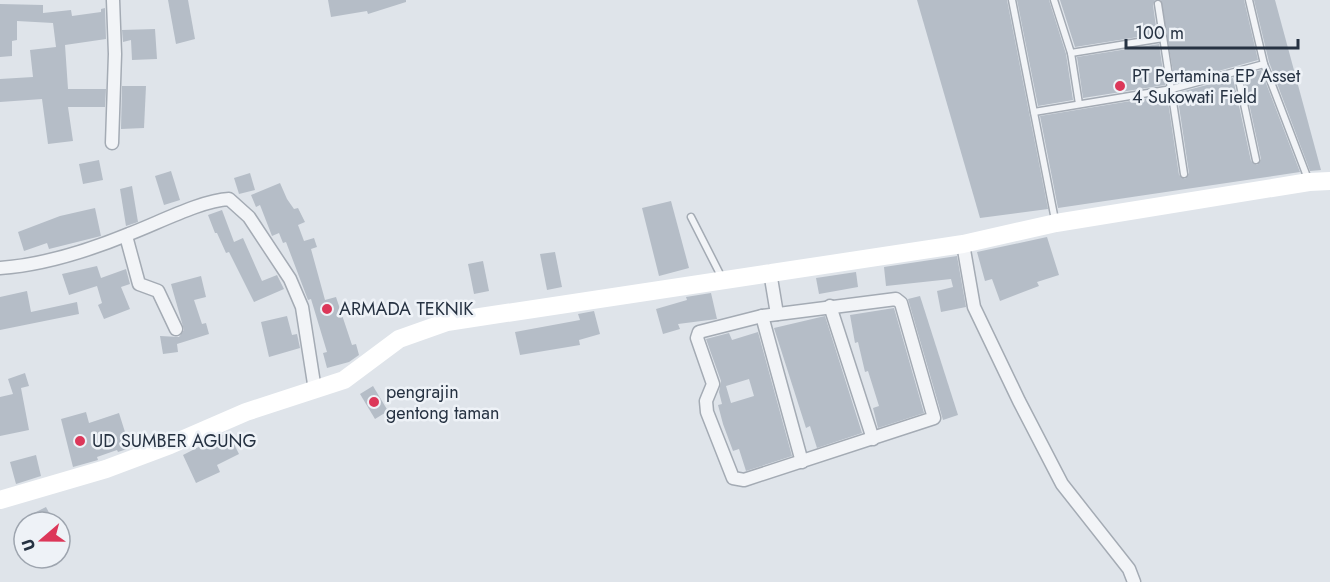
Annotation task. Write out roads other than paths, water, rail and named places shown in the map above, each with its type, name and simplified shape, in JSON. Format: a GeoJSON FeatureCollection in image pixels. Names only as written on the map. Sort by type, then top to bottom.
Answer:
{"type":"FeatureCollection","features":[{"type":"Feature","properties":{"kind":"street"},"geometry":{"type":"LineString","coordinates":[[112,143],[115,54],[113,0]]}},
{"type":"Feature","properties":{"kind":"street"},"geometry":{"type":"LineString","coordinates":[[1,496],[106,469],[170,445],[246,411],[344,380],[399,339],[427,327],[468,318],[963,244],[1056,223],[1309,182],[1330,181]]}},
{"type":"Feature","properties":{"kind":"street"},"geometry":{"type":"LineString","coordinates":[[0,268],[33,264],[126,236],[224,199],[234,202],[249,217],[290,279],[302,307],[315,390]]}},
{"type":"Feature","properties":{"kind":"street"},"geometry":{"type":"LineString","coordinates":[[126,236],[139,284],[158,291],[176,329]]}},
{"type":"Feature","properties":{"kind":"street"},"geometry":{"type":"LineString","coordinates":[[963,244],[974,307],[1019,401],[1062,484],[1129,569],[1134,582]]}},
{"type":"Feature","properties":{"kind":"street"},"geometry":{"type":"LineString","coordinates":[[770,272],[777,314]]}},
{"type":"Feature","properties":{"kind":"street"},"geometry":{"type":"LineString","coordinates":[[892,298],[901,303],[934,415],[931,421],[744,480],[736,480],[707,412],[706,401],[713,384],[697,338],[699,332],[762,316],[830,306],[892,298]]}},
{"type":"Feature","properties":{"kind":"street"},"geometry":{"type":"LineString","coordinates":[[830,306],[873,439]]}},
{"type":"Feature","properties":{"kind":"street"},"geometry":{"type":"LineString","coordinates":[[762,316],[802,462]]}},
{"type":"Feature","properties":{"kind":"lane"},"geometry":{"type":"LineString","coordinates":[[1012,0],[1056,223]]}},
{"type":"Feature","properties":{"kind":"lane"},"geometry":{"type":"LineString","coordinates":[[1054,0],[1071,53],[1079,104]]}},
{"type":"Feature","properties":{"kind":"lane"},"geometry":{"type":"LineString","coordinates":[[1249,0],[1264,64],[1309,182]]}},
{"type":"Feature","properties":{"kind":"lane"},"geometry":{"type":"LineString","coordinates":[[1158,4],[1184,174]]}},
{"type":"Feature","properties":{"kind":"lane"},"geometry":{"type":"LineString","coordinates":[[1071,53],[1163,38]]}},
{"type":"Feature","properties":{"kind":"lane"},"geometry":{"type":"LineString","coordinates":[[1034,112],[1172,89],[1264,64]]}},
{"type":"Feature","properties":{"kind":"lane"},"geometry":{"type":"LineString","coordinates":[[1237,71],[1256,160]]}},
{"type":"Feature","properties":{"kind":"lane"},"geometry":{"type":"LineString","coordinates":[[691,217],[722,279]]}},
{"type":"Feature","properties":{"kind":"place","name":"PT Pertamina EP Asset 4 Sukowati Field"},"geometry":{"type":"Point","coordinates":[1120,86]}},
{"type":"Feature","properties":{"kind":"place","name":"ARMADA TEKNIK"},"geometry":{"type":"Point","coordinates":[327,309]}},
{"type":"Feature","properties":{"kind":"place","name":"pengrajin gentong taman"},"geometry":{"type":"Point","coordinates":[374,402]}},
{"type":"Feature","properties":{"kind":"place","name":"UD SUMBER AGUNG"},"geometry":{"type":"Point","coordinates":[80,441]}}]}
